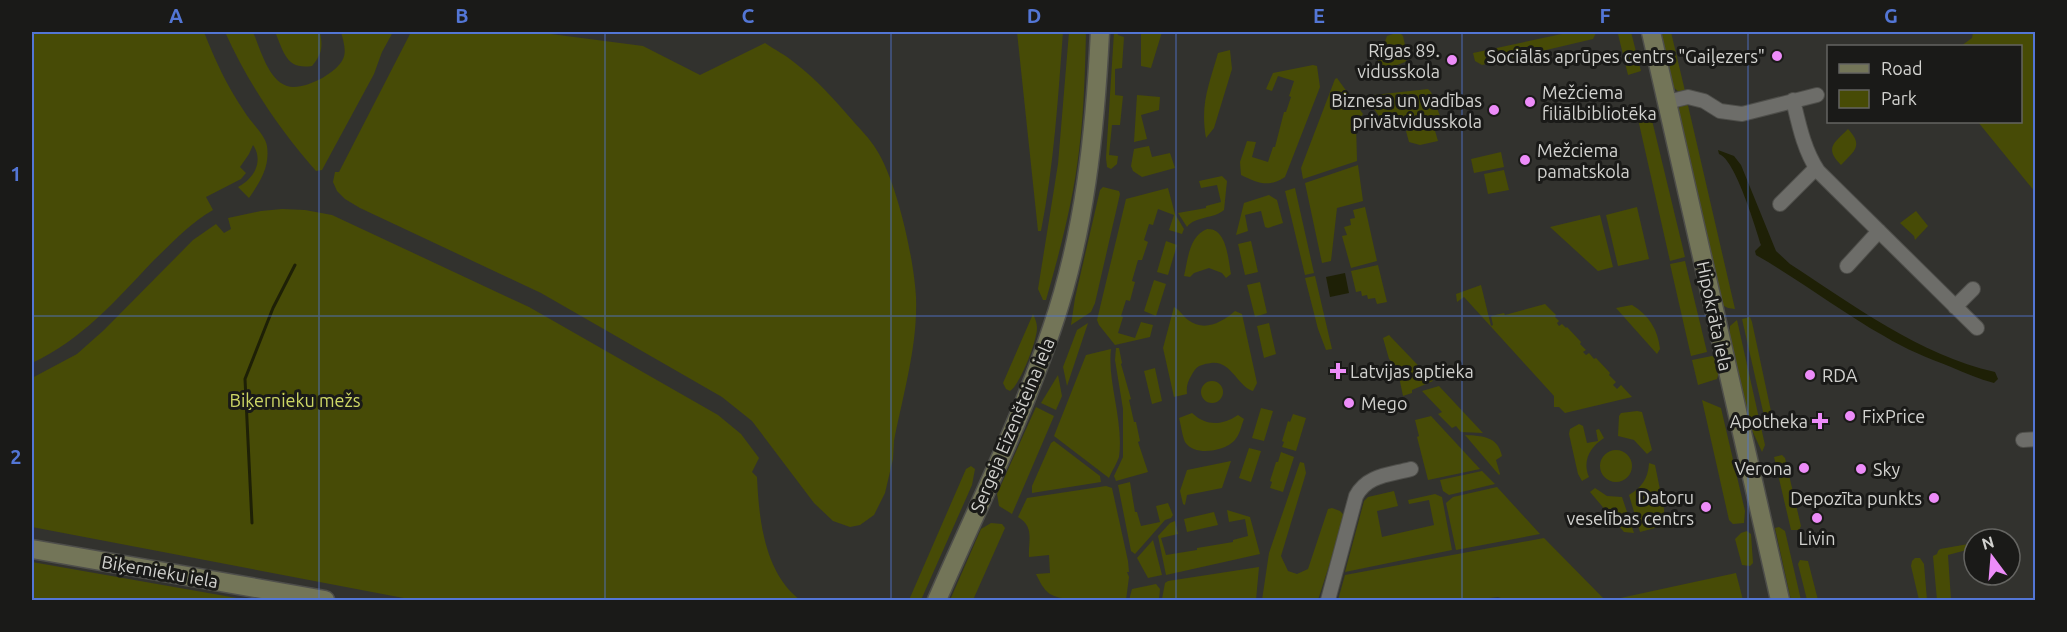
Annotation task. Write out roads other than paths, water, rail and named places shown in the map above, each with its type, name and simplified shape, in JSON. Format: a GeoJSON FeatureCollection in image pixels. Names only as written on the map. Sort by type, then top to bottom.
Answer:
{"type":"FeatureCollection","features":[{"type":"Feature","properties":{"kind":"street","name":"Sergeja Eizenšteina iela"},"geometry":{"type":"LineString","coordinates":[[937,600],[1026,400],[1053,327],[1069,269],[1088,177],[1096,106],[1100,32]]}},
{"type":"Feature","properties":{"kind":"street","name":"Hipokrāta iela"},"geometry":{"type":"LineString","coordinates":[[1651,32],[1780,600]]}},
{"type":"Feature","properties":{"kind":"street"},"geometry":{"type":"LineString","coordinates":[[1667,102],[1688,97],[1704,101],[1720,111],[1742,114],[1816,95]]}},
{"type":"Feature","properties":{"kind":"street"},"geometry":{"type":"LineString","coordinates":[[1793,100],[1805,146],[1816,168],[1977,328]]}},
{"type":"Feature","properties":{"kind":"street"},"geometry":{"type":"LineString","coordinates":[[1780,204],[1816,168]]}},
{"type":"Feature","properties":{"kind":"street"},"geometry":{"type":"LineString","coordinates":[[1847,266],[1879,231]]}},
{"type":"Feature","properties":{"kind":"street"},"geometry":{"type":"LineString","coordinates":[[1955,307],[1973,289]]}},
{"type":"Feature","properties":{"kind":"street"},"geometry":{"type":"LineString","coordinates":[[1328,600],[1356,496],[1361,487],[1368,480],[1411,469]]}},
{"type":"Feature","properties":{"kind":"street","name":"Biķernieku iela"},"geometry":{"type":"LineString","coordinates":[[32,549],[324,600]]}},
{"type":"Feature","properties":{"kind":"waterway"},"geometry":{"type":"LineString","coordinates":[[252,523],[245,379],[273,308],[295,265]]}},
{"type":"Feature","properties":{"kind":"place","name":"Sociālās aprūpes centrs \"Gaiļezers\""},"geometry":{"type":"Point","coordinates":[1777,56]}},
{"type":"Feature","properties":{"kind":"place","name":"Rīgas 89. vidusskola"},"geometry":{"type":"Point","coordinates":[1452,60]}},
{"type":"Feature","properties":{"kind":"place","name":"Mežciema filiālbibliotēka"},"geometry":{"type":"Point","coordinates":[1530,102]}},
{"type":"Feature","properties":{"kind":"place","name":"Biznesa un vadības privātvidusskola"},"geometry":{"type":"Point","coordinates":[1494,110]}},
{"type":"Feature","properties":{"kind":"place","name":"Mežciema pamatskola"},"geometry":{"type":"Point","coordinates":[1525,160]}},
{"type":"Feature","properties":{"kind":"place","name":"Latvijas aptieka"},"geometry":{"type":"Point","coordinates":[1338,371]}},
{"type":"Feature","properties":{"kind":"place","name":"RDA"},"geometry":{"type":"Point","coordinates":[1810,375]}},
{"type":"Feature","properties":{"kind":"place","name":"Mego"},"geometry":{"type":"Point","coordinates":[1349,403]}},
{"type":"Feature","properties":{"kind":"place","name":"FixPrice"},"geometry":{"type":"Point","coordinates":[1850,416]}},
{"type":"Feature","properties":{"kind":"place","name":"Apotheka"},"geometry":{"type":"Point","coordinates":[1820,421]}},
{"type":"Feature","properties":{"kind":"place","name":"Verona"},"geometry":{"type":"Point","coordinates":[1804,468]}},
{"type":"Feature","properties":{"kind":"place","name":"Sky"},"geometry":{"type":"Point","coordinates":[1861,469]}},
{"type":"Feature","properties":{"kind":"place","name":"Depozīta punkts"},"geometry":{"type":"Point","coordinates":[1934,498]}},
{"type":"Feature","properties":{"kind":"place","name":"Datoru veselības centrs"},"geometry":{"type":"Point","coordinates":[1706,507]}},
{"type":"Feature","properties":{"kind":"place","name":"Livin"},"geometry":{"type":"Point","coordinates":[1817,518]}},
{"type":"Feature","properties":{"kind":"park label","name":"Biķernieku mežs"},"geometry":{"type":"Point","coordinates":[295,400]}}]}
